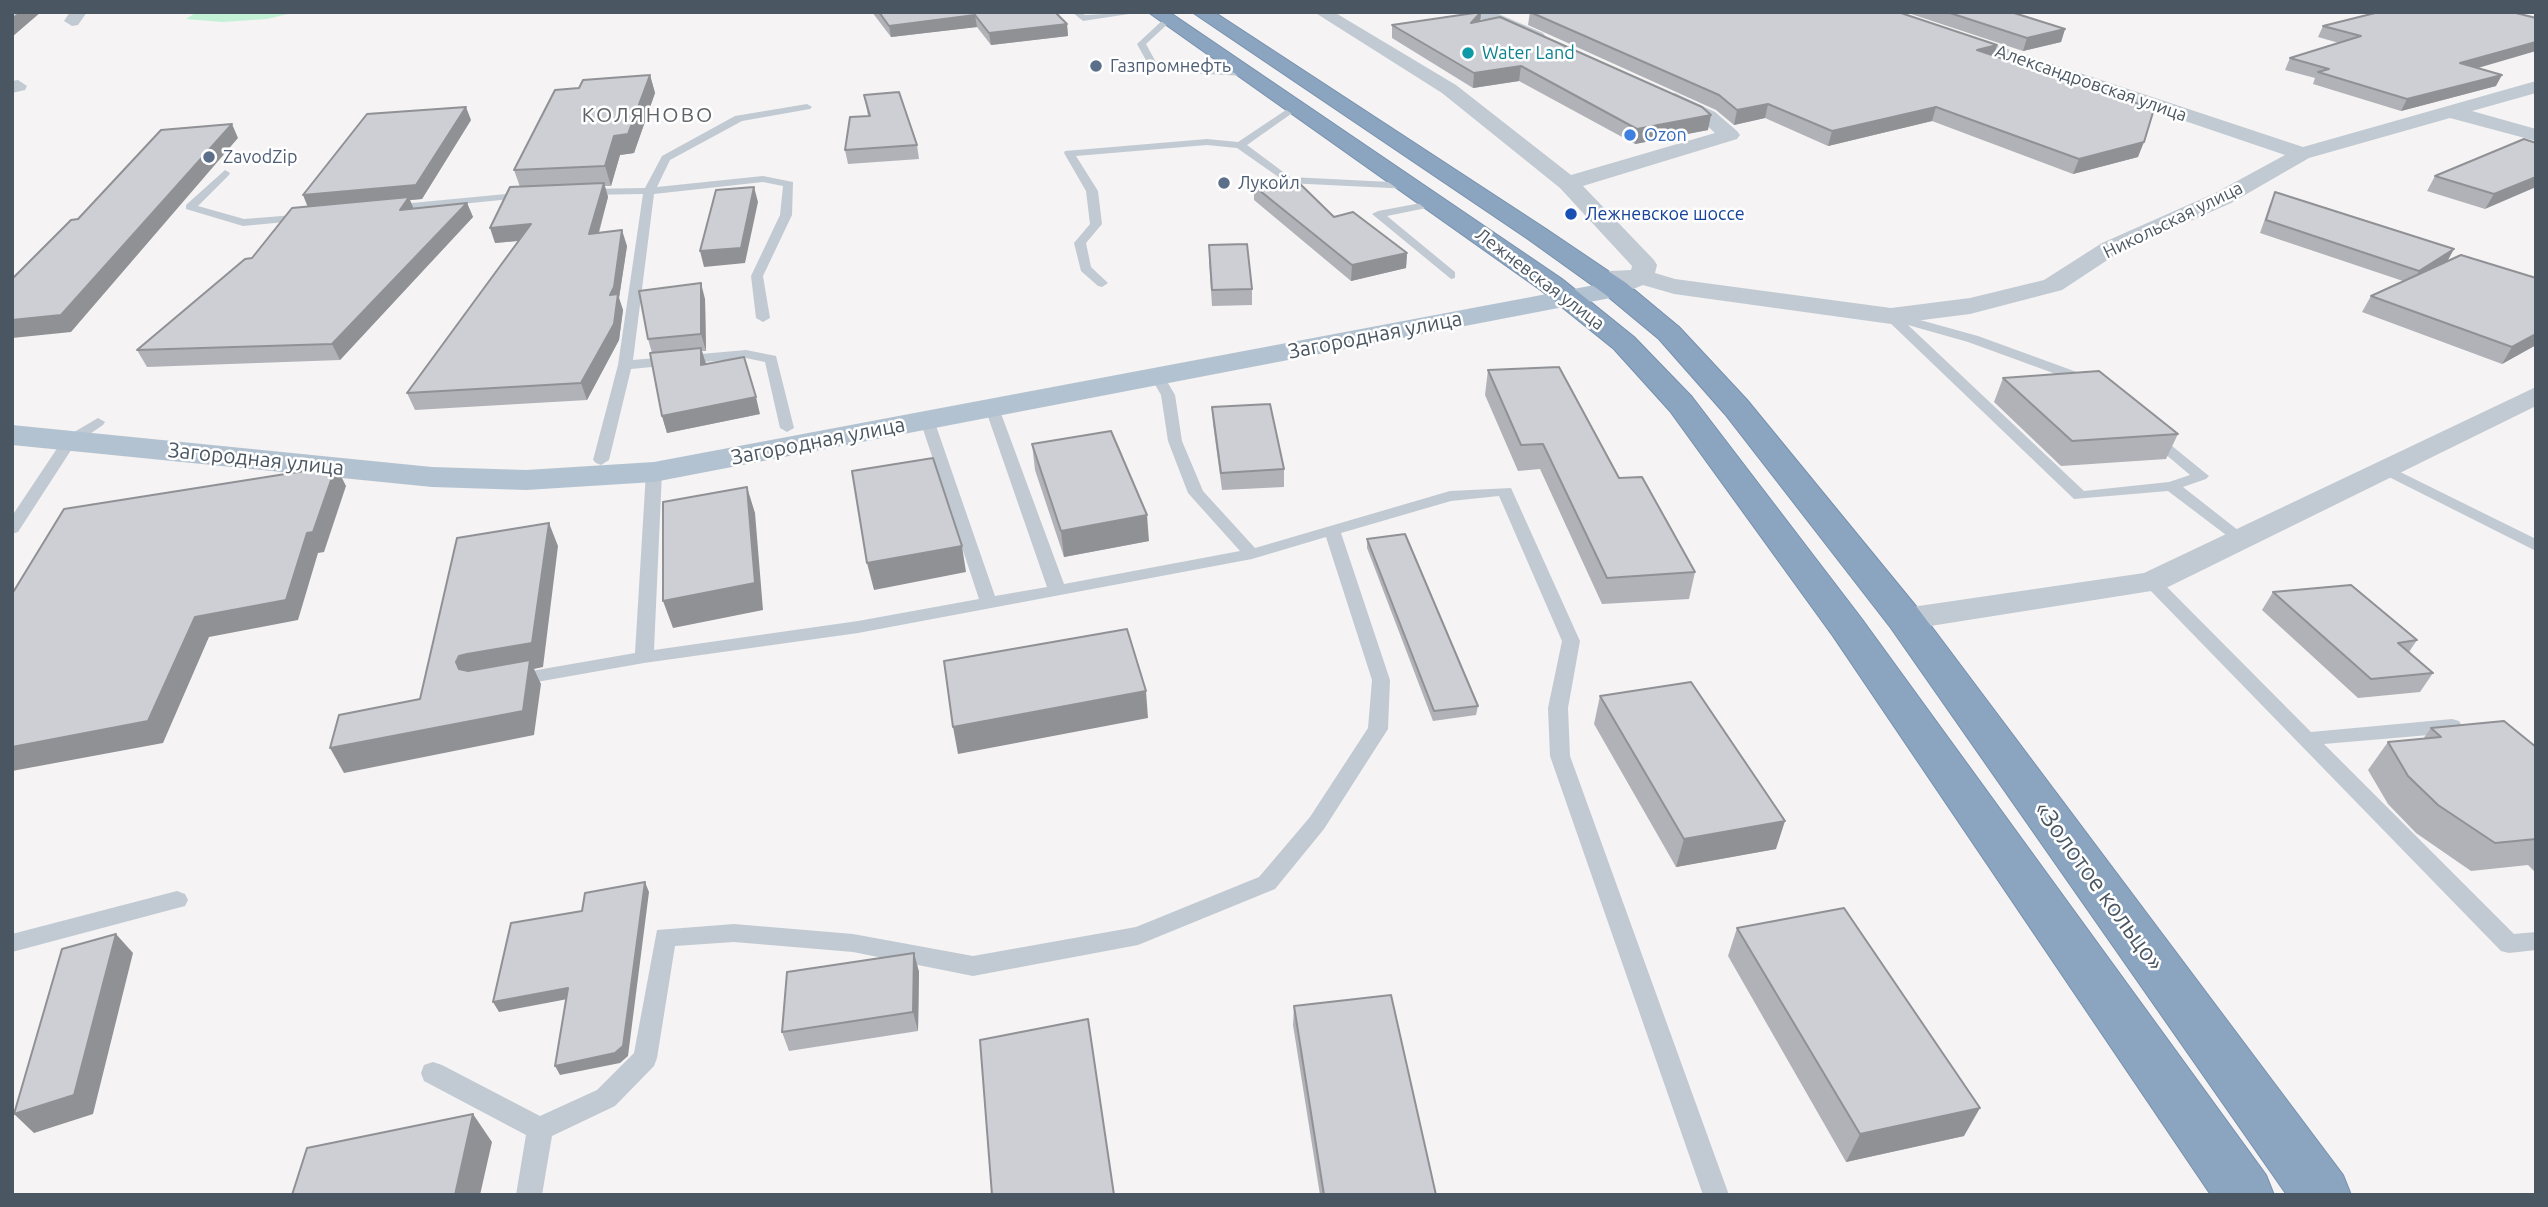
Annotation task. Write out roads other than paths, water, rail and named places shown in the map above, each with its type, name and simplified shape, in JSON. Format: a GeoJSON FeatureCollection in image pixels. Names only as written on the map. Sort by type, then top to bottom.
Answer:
{"type":"FeatureCollection","features":[{"type":"Feature","properties":{"kind":"highway","name":"Лежневская улица"},"geometry":{"type":"LineString","coordinates":[[1201,12],[1618,281],[1736,407],[1874,580]]}},
{"type":"Feature","properties":{"kind":"highway","name":"Лежневская улица"},"geometry":{"type":"LineString","coordinates":[[1163,16],[1437,203],[1560,292],[1624,343],[1681,404],[1847,627],[2245,1195]]}},
{"type":"Feature","properties":{"kind":"highway","name":"«Золотое кольцо»"},"geometry":{"type":"LineString","coordinates":[[1874,580],[2322,1195]]}},
{"type":"Feature","properties":{"kind":"main road","name":"Загородная улица"},"geometry":{"type":"LineString","coordinates":[[12,415],[464,458],[534,462],[601,460],[650,454],[1618,281]]}},
{"type":"Feature","properties":{"kind":"main road","name":"Загородная улица"},"geometry":{"type":"LineString","coordinates":[[12,435],[432,477],[526,480],[654,472],[1157,376],[1560,292]]}},
{"type":"Feature","properties":{"kind":"street","name":"Александровская улица"},"geometry":{"type":"LineString","coordinates":[[1879,12],[2302,154]]}},
{"type":"Feature","properties":{"kind":"street"},"geometry":{"type":"LineString","coordinates":[[1327,13],[1449,89],[1568,183],[1645,265],[1618,281]]}},
{"type":"Feature","properties":{"kind":"street"},"geometry":{"type":"LineString","coordinates":[[1478,13],[1561,48]]}},
{"type":"Feature","properties":{"kind":"street"},"geometry":{"type":"LineString","coordinates":[[1568,183],[1730,135],[1708,116],[1647,87]]}},
{"type":"Feature","properties":{"kind":"street","name":"Никольская улица"},"geometry":{"type":"LineString","coordinates":[[1618,281],[1674,286],[1891,316],[1970,306],[2053,285],[2110,248],[2223,198],[2302,154],[2536,87]]}},
{"type":"Feature","properties":{"kind":"street"},"geometry":{"type":"LineString","coordinates":[[2452,112],[2536,135]]}},
{"type":"Feature","properties":{"kind":"street"},"geometry":{"type":"LineString","coordinates":[[1905,619],[2152,582],[2536,395]]}},
{"type":"Feature","properties":{"kind":"lane"},"geometry":{"type":"LineString","coordinates":[[1076,12],[1083,18],[1138,12]]}},
{"type":"Feature","properties":{"kind":"lane"},"geometry":{"type":"LineString","coordinates":[[1163,16],[1140,44],[1154,69],[1245,73]]}},
{"type":"Feature","properties":{"kind":"lane"},"geometry":{"type":"LineString","coordinates":[[601,460],[625,365],[649,191],[666,158],[723,124],[739,118],[807,107]]}},
{"type":"Feature","properties":{"kind":"lane"},"geometry":{"type":"LineString","coordinates":[[1240,145],[1295,107]]}},
{"type":"Feature","properties":{"kind":"lane"},"geometry":{"type":"LineString","coordinates":[[1102,283],[1085,268],[1080,243],[1096,224],[1092,191],[1069,153],[1207,142],[1240,145],[1287,180],[1411,186]]}},
{"type":"Feature","properties":{"kind":"lane"},"geometry":{"type":"LineString","coordinates":[[225,173],[190,207],[243,223],[326,215]]}},
{"type":"Feature","properties":{"kind":"lane"},"geometry":{"type":"LineString","coordinates":[[566,193],[649,191],[763,179],[789,184],[786,215],[757,276],[763,318]]}},
{"type":"Feature","properties":{"kind":"lane"},"geometry":{"type":"LineString","coordinates":[[381,209],[546,194]]}},
{"type":"Feature","properties":{"kind":"lane"},"geometry":{"type":"LineString","coordinates":[[1437,203],[1378,214],[1451,275]]}},
{"type":"Feature","properties":{"kind":"lane"},"geometry":{"type":"LineString","coordinates":[[1891,316],[1973,339],[2080,378],[2100,394]]}},
{"type":"Feature","properties":{"kind":"lane"},"geometry":{"type":"LineString","coordinates":[[1891,316],[2080,496],[2171,486],[2201,476],[2140,427]]}},
{"type":"Feature","properties":{"kind":"lane"},"geometry":{"type":"LineString","coordinates":[[625,365],[746,354],[771,359],[787,428]]}},
{"type":"Feature","properties":{"kind":"lane"},"geometry":{"type":"LineString","coordinates":[[1157,376],[1167,395],[1175,441],[1196,493],[1252,554]]}},
{"type":"Feature","properties":{"kind":"lane"},"geometry":{"type":"LineString","coordinates":[[992,408],[1058,592]]}},
{"type":"Feature","properties":{"kind":"lane"},"geometry":{"type":"LineString","coordinates":[[927,420],[989,604]]}},
{"type":"Feature","properties":{"kind":"lane"},"geometry":{"type":"LineString","coordinates":[[12,529],[18,512],[69,441],[98,422]]}},
{"type":"Feature","properties":{"kind":"lane"},"geometry":{"type":"LineString","coordinates":[[2386,470],[2536,546]]}},
{"type":"Feature","properties":{"kind":"lane"},"geometry":{"type":"LineString","coordinates":[[644,657],[654,472]]}},
{"type":"Feature","properties":{"kind":"lane"},"geometry":{"type":"LineString","coordinates":[[2171,486],[2240,538]]}},
{"type":"Feature","properties":{"kind":"lane"},"geometry":{"type":"LineString","coordinates":[[493,684],[644,657],[858,627],[1058,592],[1252,554],[1450,496],[1505,491],[1571,641],[1558,708],[1560,756],[1716,1195]]}},
{"type":"Feature","properties":{"kind":"lane"},"geometry":{"type":"LineString","coordinates":[[540,1129],[606,1098],[645,1058],[665,937],[734,933],[853,943],[973,966],[1138,936],[1267,883],[1317,823],[1378,729],[1381,680],[1332,530]]}},
{"type":"Feature","properties":{"kind":"lane"},"geometry":{"type":"LineString","coordinates":[[2152,582],[2509,944],[2536,941]]}},
{"type":"Feature","properties":{"kind":"lane"},"geometry":{"type":"LineString","coordinates":[[2306,738],[2471,724]]}},
{"type":"Feature","properties":{"kind":"lane"},"geometry":{"type":"LineString","coordinates":[[12,943],[177,900]]}},
{"type":"Feature","properties":{"kind":"lane"},"geometry":{"type":"LineString","coordinates":[[433,1073],[540,1129]]}},
{"type":"Feature","properties":{"kind":"lane"},"geometry":{"type":"LineString","coordinates":[[529,1195],[540,1129]]}},
{"type":"Feature","properties":{"kind":"place","name":"Water Land"},"geometry":{"type":"Point","coordinates":[1468,53]}},
{"type":"Feature","properties":{"kind":"place","name":"Газпромнефть"},"geometry":{"type":"Point","coordinates":[1096,66]}},
{"type":"Feature","properties":{"kind":"place","name":"Ozon"},"geometry":{"type":"Point","coordinates":[1630,135]}},
{"type":"Feature","properties":{"kind":"place","name":"ZavodZip"},"geometry":{"type":"Point","coordinates":[209,157]}},
{"type":"Feature","properties":{"kind":"place","name":"Лукойл"},"geometry":{"type":"Point","coordinates":[1224,183]}},
{"type":"Feature","properties":{"kind":"place","name":"Лежневское шоссе"},"geometry":{"type":"Point","coordinates":[1571,214]}},
{"type":"Feature","properties":{"kind":"district","name":"КОЛЯНОВО"},"geometry":{"type":"Point","coordinates":[648,115]}}]}
